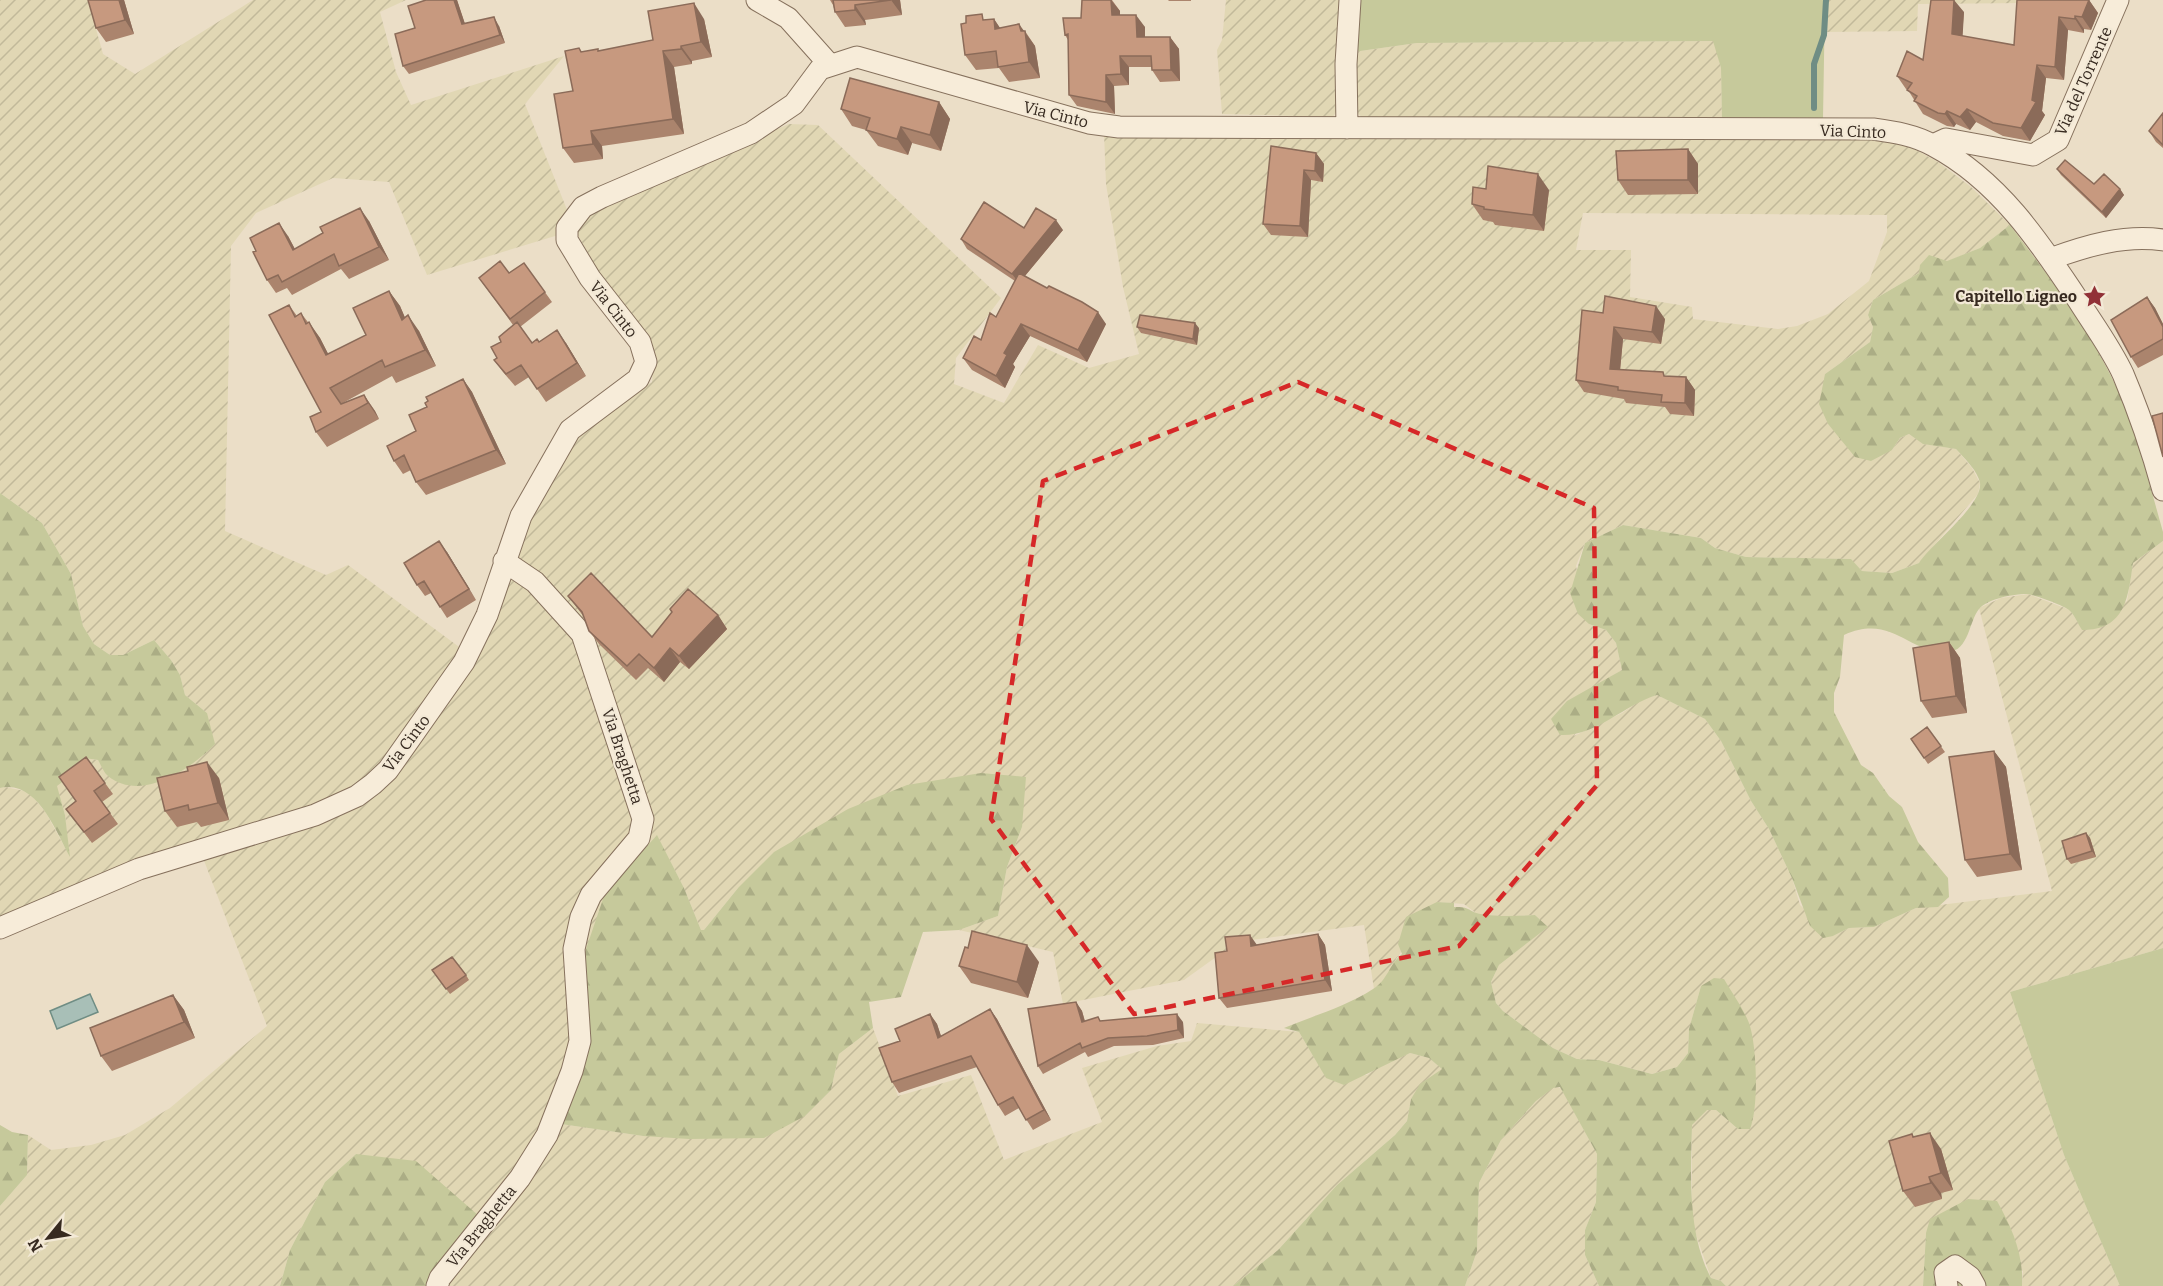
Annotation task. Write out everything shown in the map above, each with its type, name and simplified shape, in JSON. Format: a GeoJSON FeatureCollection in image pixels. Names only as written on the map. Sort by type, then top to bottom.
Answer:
{"type":"FeatureCollection","features":[{"type":"Feature","properties":{"kind":"street"},"geometry":{"type":"LineString","coordinates":[[757,0],[788,18],[829,64]]}},
{"type":"Feature","properties":{"kind":"street"},"geometry":{"type":"LineString","coordinates":[[1347,128],[1346,64],[1350,0]]}},
{"type":"Feature","properties":{"kind":"street","name":"Via del Torrente"},"geometry":{"type":"LineString","coordinates":[[1933,145],[1946,139],[2033,155],[2058,140],[2118,0]]}},
{"type":"Feature","properties":{"kind":"street","name":"Via Cinto"},"geometry":{"type":"LineString","coordinates":[[0,928],[139,868],[331,809],[357,796],[388,770],[464,662],[487,615],[521,516],[570,430],[638,379],[646,362],[640,342],[590,278],[567,240],[567,228],[584,207],[602,197],[751,133],[794,105],[820,69],[829,64],[857,57],[887,63],[1004,100],[1089,123],[1119,127],[1873,129],[1904,134],[1933,145],[1964,166],[2000,196],[2028,228],[2106,343],[2122,372],[2151,448],[2163,490]]}},
{"type":"Feature","properties":{"kind":"street"},"geometry":{"type":"LineString","coordinates":[[2050,260],[2080,248],[2142,237],[2163,240]]}},
{"type":"Feature","properties":{"kind":"street","name":"Via Braghetta"},"geometry":{"type":"LineString","coordinates":[[437,1286],[440,1278],[520,1178],[547,1135],[568,1081],[580,1041],[574,949],[581,917],[591,895],[639,838],[644,819],[582,634],[535,582],[504,561]]}},
{"type":"Feature","properties":{"kind":"street"},"geometry":{"type":"LineString","coordinates":[[1947,1286],[1945,1273],[1955,1266],[1970,1276],[1975,1286]]}},
{"type":"Feature","properties":{"kind":"highlighted area"},"geometry":{"type":"Polygon","coordinates":[[[1298,382],[1594,508],[1597,785],[1459,946],[1134,1014],[991,819],[1043,481],[1298,382]]]}},
{"type":"Feature","properties":{"kind":"shaded area"},"geometry":{"type":"Polygon","coordinates":[[[0,0],[88,0],[103,54],[135,74],[253,0],[406,0],[380,12],[396,72],[411,105],[564,56],[525,104],[575,230],[598,206],[789,124],[818,125],[1001,298],[956,358],[954,384],[1004,403],[1038,345],[1089,368],[1139,354],[1123,287],[1106,184],[1104,133],[1555,140],[1867,139],[1905,144],[1938,162],[1971,187],[2010,225],[1980,248],[1919,273],[1873,300],[1868,315],[1873,327],[1870,342],[1825,374],[1828,424],[1841,438],[1892,450],[1900,438],[1909,434],[1924,444],[1956,449],[1972,468],[1980,483],[1978,494],[1919,563],[1892,573],[1862,571],[1850,559],[1746,557],[1715,548],[1701,538],[1623,525],[1585,543],[1576,566],[1589,624],[1606,630],[1616,643],[1622,670],[1614,675],[1574,736],[1622,713],[1641,700],[1657,695],[1705,719],[1721,741],[1751,801],[1769,829],[1792,878],[1800,905],[1833,936],[1849,928],[1874,927],[1916,908],[2052,891],[1979,608],[2001,598],[2028,594],[2070,610],[2082,629],[2127,601],[2133,563],[2163,541],[2163,948],[2010,992],[2064,1155],[2120,1286],[2022,1286],[2023,1271],[1926,1233],[1923,1286],[1726,1286],[1721,1281],[1711,1278],[1692,1223],[1692,1125],[1707,1109],[1716,1110],[1738,1129],[1701,986],[1689,1029],[1688,1053],[1677,1067],[1652,1074],[1599,1060],[1577,1059],[1553,1048],[1503,1011],[1496,1003],[1491,982],[1499,965],[1547,927],[1535,915],[1505,917],[1477,914],[1464,904],[1437,902],[1396,959],[1389,976],[1374,989],[1364,925],[1237,942],[1184,980],[1063,1004],[1053,952],[959,930],[998,916],[1007,867],[1022,827],[738,888],[704,930],[701,930],[684,888],[657,836],[584,1055],[534,1146],[479,1216],[356,1154],[325,1182],[290,1250],[280,1286],[0,1286],[0,1206],[27,1175],[28,1135],[51,1150],[91,1145],[125,1135],[170,1108],[267,1026],[200,850],[0,926],[0,788],[6,787],[29,792],[46,813],[69,855],[65,815],[56,785],[74,773],[84,758],[98,760],[108,776],[207,713],[185,695],[180,675],[154,640],[123,655],[110,655],[94,644],[83,626],[71,574],[42,523],[0,493],[0,0]],[[333,178],[256,213],[231,246],[225,531],[326,575],[348,565],[466,652],[518,567],[517,542],[573,434],[652,382],[654,352],[608,288],[575,230],[427,275],[389,182],[333,178]],[[1583,213],[1576,250],[1631,250],[1630,297],[1692,307],[1693,319],[1778,329],[1797,326],[1828,314],[1869,281],[1887,232],[1887,215],[1583,213]]]}},
{"type":"Feature","properties":{"kind":"shaded area"},"geometry":{"type":"Polygon","coordinates":[[[1226,0],[1342,0],[1336,112],[1333,117],[1222,114],[1217,50],[1222,40],[1226,0]]]}},
{"type":"Feature","properties":{"kind":"shaded area"},"geometry":{"type":"Polygon","coordinates":[[[1825,0],[2027,0],[2027,3],[1918,4],[1917,31],[1824,32],[1825,0]]]}},
{"type":"Feature","properties":{"kind":"shaded area"},"geometry":{"type":"Polygon","coordinates":[[[1714,41],[1721,68],[1722,122],[1364,119],[1356,112],[1353,52],[1417,43],[1714,41]]]}},
{"type":"Feature","properties":{"kind":"shaded area"},"geometry":{"type":"Polygon","coordinates":[[[1197,1023],[1299,1032],[1326,1077],[1367,1075],[1381,1065],[1410,1053],[1429,1058],[1443,1069],[1411,1099],[1407,1121],[1395,1135],[1337,1185],[1278,1250],[1233,1286],[443,1286],[561,1124],[643,1136],[805,1116],[831,1090],[839,1054],[873,1028],[898,1096],[971,1075],[1004,1160],[1102,1122],[1082,1068],[1157,1046],[1191,1041],[1197,1023]]]}},
{"type":"Feature","properties":{"kind":"shaded area"},"geometry":{"type":"Polygon","coordinates":[[[1553,1087],[1561,1088],[1597,1154],[1596,1202],[1585,1230],[1585,1255],[1599,1286],[1465,1286],[1477,1251],[1479,1183],[1501,1140],[1536,1101],[1553,1087]]]}},
{"type":"Feature","properties":{"kind":"green space"},"geometry":{"type":"Polygon","coordinates":[[[1357,0],[1825,0],[1823,118],[1722,122],[1721,68],[1713,41],[1417,43],[1353,52],[1357,0]]]}},
{"type":"Feature","properties":{"kind":"green space"},"geometry":{"type":"Polygon","coordinates":[[[2010,225],[2077,317],[2111,376],[2128,414],[2141,453],[2163,532],[2163,541],[2133,563],[2129,588],[2122,609],[2116,618],[2097,629],[2082,630],[2069,610],[2048,600],[2026,594],[2001,598],[1983,605],[1976,614],[1968,635],[1960,647],[1948,652],[1922,648],[1900,636],[1875,629],[1844,635],[1840,677],[1834,693],[1834,712],[1861,765],[1873,773],[1889,796],[1902,807],[1918,842],[1948,878],[1949,897],[1938,907],[1916,908],[1874,927],[1849,928],[1823,938],[1810,926],[1792,878],[1769,829],[1751,801],[1721,741],[1705,719],[1657,695],[1585,731],[1560,735],[1551,719],[1567,701],[1622,670],[1616,643],[1606,630],[1589,624],[1578,614],[1570,593],[1585,543],[1623,525],[1701,538],[1715,548],[1746,557],[1851,559],[1862,571],[1892,573],[1919,563],[1973,502],[1979,492],[1980,483],[1977,474],[1956,449],[1923,444],[1909,434],[1900,438],[1892,450],[1871,461],[1855,457],[1828,424],[1819,404],[1825,374],[1870,342],[1873,327],[1868,315],[1873,300],[1919,273],[1920,265],[1929,255],[1947,261],[1980,248],[2010,225]]]}},
{"type":"Feature","properties":{"kind":"green space"},"geometry":{"type":"Polygon","coordinates":[[[0,493],[42,523],[71,574],[83,626],[94,644],[110,655],[123,655],[154,640],[180,675],[185,695],[207,713],[215,744],[193,763],[165,780],[135,786],[121,783],[107,775],[98,760],[84,758],[74,773],[57,786],[65,815],[70,857],[44,810],[35,799],[25,791],[13,787],[0,788],[0,493]]]}},
{"type":"Feature","properties":{"kind":"green space"},"geometry":{"type":"Polygon","coordinates":[[[981,773],[1026,777],[1022,827],[1007,867],[998,916],[959,930],[923,932],[901,997],[869,1002],[873,1028],[839,1054],[831,1090],[805,1116],[764,1138],[689,1139],[643,1136],[561,1124],[584,955],[605,893],[657,835],[684,888],[701,930],[704,930],[738,888],[774,852],[848,809],[907,785],[981,773]]]}},
{"type":"Feature","properties":{"kind":"green space"},"geometry":{"type":"Polygon","coordinates":[[[1437,902],[1454,903],[1454,907],[1463,907],[1488,915],[1535,915],[1548,927],[1499,965],[1491,982],[1496,1003],[1503,1011],[1553,1048],[1577,1059],[1599,1060],[1652,1074],[1677,1067],[1688,1053],[1689,1029],[1701,986],[1714,978],[1724,979],[1744,1012],[1752,1033],[1756,1076],[1753,1119],[1750,1129],[1738,1129],[1716,1110],[1707,1110],[1692,1125],[1691,1183],[1694,1223],[1703,1260],[1711,1278],[1721,1281],[1726,1286],[1599,1286],[1585,1255],[1585,1230],[1596,1202],[1597,1154],[1560,1087],[1553,1088],[1536,1101],[1501,1140],[1479,1183],[1477,1251],[1465,1286],[1233,1286],[1278,1250],[1337,1185],[1395,1135],[1407,1121],[1411,1099],[1420,1084],[1442,1069],[1429,1058],[1410,1053],[1344,1085],[1326,1078],[1299,1032],[1284,1028],[1341,1006],[1378,985],[1402,954],[1398,944],[1406,917],[1437,902]]]}},
{"type":"Feature","properties":{"kind":"green space"},"geometry":{"type":"Polygon","coordinates":[[[2163,948],[2163,1286],[2120,1286],[2064,1155],[2010,992],[2163,948]]]}},
{"type":"Feature","properties":{"kind":"green space"},"geometry":{"type":"Polygon","coordinates":[[[0,1125],[12,1132],[28,1135],[27,1175],[0,1206],[0,1125]]]}},
{"type":"Feature","properties":{"kind":"green space"},"geometry":{"type":"Polygon","coordinates":[[[356,1154],[416,1161],[479,1216],[430,1286],[280,1286],[290,1250],[325,1182],[356,1154]]]}},
{"type":"Feature","properties":{"kind":"green space"},"geometry":{"type":"Polygon","coordinates":[[[1968,1199],[1997,1201],[2016,1242],[2021,1263],[2022,1286],[1923,1286],[1926,1233],[1930,1219],[1968,1199]]]}},
{"type":"Feature","properties":{"kind":"water"},"geometry":{"type":"Polygon","coordinates":[[[90,994],[98,1012],[57,1029],[50,1011],[90,994]]]}},
{"type":"Feature","properties":{"kind":"building"},"geometry":{"type":"Polygon","coordinates":[[[88,0],[119,0],[125,20],[96,28],[88,0]]]}},
{"type":"Feature","properties":{"kind":"building"},"geometry":{"type":"Polygon","coordinates":[[[426,0],[454,0],[462,24],[494,17],[500,35],[403,66],[395,34],[415,28],[408,6],[426,0]]]}},
{"type":"Feature","properties":{"kind":"building"},"geometry":{"type":"Polygon","coordinates":[[[833,0],[891,0],[855,5],[855,10],[835,12],[833,0]]]}},
{"type":"Feature","properties":{"kind":"building"},"geometry":{"type":"Polygon","coordinates":[[[1082,0],[1111,0],[1112,15],[1136,15],[1137,37],[1170,37],[1171,70],[1152,70],[1151,56],[1120,56],[1121,74],[1106,75],[1106,102],[1069,95],[1068,34],[1065,35],[1063,18],[1081,18],[1082,0]]]}},
{"type":"Feature","properties":{"kind":"building"},"geometry":{"type":"Polygon","coordinates":[[[1931,0],[1954,0],[1952,34],[2014,45],[2017,0],[2089,0],[2082,17],[2075,16],[2075,19],[2059,17],[2055,67],[2037,65],[2032,100],[2036,102],[2021,128],[1993,123],[1967,109],[1960,117],[1947,111],[1945,114],[1938,113],[1914,101],[1917,96],[1907,90],[1912,83],[1897,76],[1907,51],[1923,60],[1931,0]]]}},
{"type":"Feature","properties":{"kind":"building"},"geometry":{"type":"Polygon","coordinates":[[[694,3],[701,42],[681,46],[681,49],[663,51],[673,119],[591,131],[593,144],[563,148],[554,94],[573,91],[565,51],[579,48],[581,52],[598,49],[598,51],[653,40],[648,11],[694,3]]]}},
{"type":"Feature","properties":{"kind":"building"},"geometry":{"type":"Polygon","coordinates":[[[982,14],[983,20],[994,19],[995,29],[1019,24],[1021,31],[1025,31],[1029,62],[998,67],[996,51],[965,55],[961,24],[966,23],[966,16],[982,14]]]}},
{"type":"Feature","properties":{"kind":"building"},"geometry":{"type":"Polygon","coordinates":[[[850,78],[939,102],[930,135],[901,127],[897,139],[866,130],[870,118],[841,109],[850,78]]]}},
{"type":"Feature","properties":{"kind":"building"},"geometry":{"type":"Polygon","coordinates":[[[2163,113],[2163,145],[2149,131],[2163,113]]]}},
{"type":"Feature","properties":{"kind":"building"},"geometry":{"type":"Polygon","coordinates":[[[1271,146],[1316,153],[1315,171],[1304,170],[1300,226],[1263,224],[1271,146]]]}},
{"type":"Feature","properties":{"kind":"building"},"geometry":{"type":"Polygon","coordinates":[[[1688,149],[1688,180],[1618,180],[1616,151],[1688,149]]]}},
{"type":"Feature","properties":{"kind":"building"},"geometry":{"type":"Polygon","coordinates":[[[2065,160],[2094,184],[2104,174],[2120,189],[2102,212],[2057,169],[2065,160]]]}},
{"type":"Feature","properties":{"kind":"building"},"geometry":{"type":"Polygon","coordinates":[[[1488,166],[1538,174],[1533,215],[1484,209],[1484,207],[1472,204],[1473,187],[1486,189],[1488,166]]]}},
{"type":"Feature","properties":{"kind":"building"},"geometry":{"type":"Polygon","coordinates":[[[984,202],[1024,228],[1036,208],[1056,220],[1012,274],[961,239],[984,202]]]}},
{"type":"Feature","properties":{"kind":"building"},"geometry":{"type":"Polygon","coordinates":[[[360,208],[379,247],[339,266],[334,254],[282,282],[278,275],[267,280],[253,252],[256,251],[250,238],[279,223],[293,250],[323,233],[320,227],[360,208]]]}},
{"type":"Feature","properties":{"kind":"building"},"geometry":{"type":"Polygon","coordinates":[[[500,261],[509,273],[524,263],[545,292],[510,319],[479,278],[500,261]]]}},
{"type":"Feature","properties":{"kind":"building"},"geometry":{"type":"Polygon","coordinates":[[[1019,273],[1047,288],[1049,286],[1082,302],[1098,312],[1078,350],[1021,324],[1004,353],[1007,355],[996,376],[963,358],[974,336],[981,340],[990,313],[996,317],[1019,273]]]}},
{"type":"Feature","properties":{"kind":"building"},"geometry":{"type":"Polygon","coordinates":[[[389,291],[402,320],[408,315],[425,350],[385,367],[382,360],[330,388],[341,404],[364,395],[368,403],[316,432],[310,417],[321,412],[269,315],[289,305],[295,317],[301,313],[306,324],[309,322],[326,355],[366,335],[353,308],[389,291]]]}},
{"type":"Feature","properties":{"kind":"building"},"geometry":{"type":"Polygon","coordinates":[[[1605,296],[1656,306],[1652,332],[1614,327],[1610,369],[1663,372],[1664,376],[1686,377],[1685,403],[1661,402],[1662,395],[1618,390],[1618,387],[1576,380],[1582,310],[1603,313],[1605,296]]]}},
{"type":"Feature","properties":{"kind":"building"},"geometry":{"type":"Polygon","coordinates":[[[2147,297],[2163,327],[2163,339],[2131,357],[2111,320],[2147,297]]]}},
{"type":"Feature","properties":{"kind":"building"},"geometry":{"type":"Polygon","coordinates":[[[1140,315],[1195,323],[1193,339],[1137,327],[1140,315]]]}},
{"type":"Feature","properties":{"kind":"building"},"geometry":{"type":"Polygon","coordinates":[[[517,322],[532,343],[537,339],[539,342],[557,330],[577,363],[537,389],[521,365],[506,374],[494,360],[497,358],[491,347],[501,342],[499,337],[517,322]]]}},
{"type":"Feature","properties":{"kind":"building"},"geometry":{"type":"Polygon","coordinates":[[[463,379],[496,450],[416,482],[404,455],[394,461],[387,446],[416,431],[409,415],[427,407],[426,397],[463,379]]]}},
{"type":"Feature","properties":{"kind":"building"},"geometry":{"type":"Polygon","coordinates":[[[2163,413],[2163,457],[2152,416],[2163,413]]]}},
{"type":"Feature","properties":{"kind":"building"},"geometry":{"type":"Polygon","coordinates":[[[439,541],[469,589],[440,607],[424,581],[417,585],[404,563],[439,541]]]}},
{"type":"Feature","properties":{"kind":"building"},"geometry":{"type":"Polygon","coordinates":[[[591,573],[652,637],[672,612],[670,609],[688,589],[718,615],[679,656],[670,648],[654,668],[639,654],[627,666],[589,631],[582,612],[568,596],[591,573]]]}},
{"type":"Feature","properties":{"kind":"building"},"geometry":{"type":"Polygon","coordinates":[[[1949,642],[1956,696],[1921,701],[1913,648],[1949,642]]]}},
{"type":"Feature","properties":{"kind":"building"},"geometry":{"type":"Polygon","coordinates":[[[1927,727],[1941,746],[1924,758],[1911,739],[1927,727]]]}},
{"type":"Feature","properties":{"kind":"building"},"geometry":{"type":"Polygon","coordinates":[[[1994,751],[2010,854],[1965,860],[1949,757],[1994,751]]]}},
{"type":"Feature","properties":{"kind":"building"},"geometry":{"type":"Polygon","coordinates":[[[86,757],[105,783],[94,791],[110,813],[84,832],[66,809],[76,801],[59,777],[86,757]]]}},
{"type":"Feature","properties":{"kind":"building"},"geometry":{"type":"Polygon","coordinates":[[[207,762],[218,803],[189,810],[188,805],[165,811],[157,778],[188,771],[187,767],[207,762]]]}},
{"type":"Feature","properties":{"kind":"building"},"geometry":{"type":"Polygon","coordinates":[[[2086,833],[2092,851],[2067,859],[2062,841],[2086,833]]]}},
{"type":"Feature","properties":{"kind":"building"},"geometry":{"type":"Polygon","coordinates":[[[972,931],[1027,945],[1017,982],[959,966],[965,947],[968,948],[972,931]]]}},
{"type":"Feature","properties":{"kind":"building"},"geometry":{"type":"Polygon","coordinates":[[[1318,934],[1325,980],[1219,998],[1215,953],[1227,951],[1225,937],[1250,935],[1251,946],[1318,934]]]}},
{"type":"Feature","properties":{"kind":"building"},"geometry":{"type":"Polygon","coordinates":[[[452,957],[466,975],[446,989],[432,970],[452,957]]]}},
{"type":"Feature","properties":{"kind":"building"},"geometry":{"type":"Polygon","coordinates":[[[173,995],[184,1022],[101,1056],[90,1028],[173,995]]]}},
{"type":"Feature","properties":{"kind":"building"},"geometry":{"type":"Polygon","coordinates":[[[1076,1002],[1082,1022],[1098,1017],[1100,1021],[1177,1014],[1178,1030],[1147,1036],[1108,1038],[1082,1048],[1080,1043],[1038,1066],[1028,1009],[1076,1002]]]}},
{"type":"Feature","properties":{"kind":"building"},"geometry":{"type":"Polygon","coordinates":[[[990,1009],[1044,1110],[1026,1120],[1013,1097],[998,1105],[971,1056],[892,1082],[879,1048],[900,1041],[895,1029],[930,1014],[938,1038],[990,1009]]]}},
{"type":"Feature","properties":{"kind":"building"},"geometry":{"type":"Polygon","coordinates":[[[1930,1133],[1941,1173],[1929,1177],[1931,1183],[1903,1191],[1889,1141],[1912,1134],[1913,1137],[1930,1133]]]}},
{"type":"Feature","properties":{"kind":"waterway"},"geometry":{"type":"LineString","coordinates":[[1814,108],[1814,64],[1824,35],[1826,0]]}},
{"type":"Feature","properties":{"kind":"place","name":"Capitello Ligneo"},"geometry":{"type":"Point","coordinates":[2095,296]}}]}
